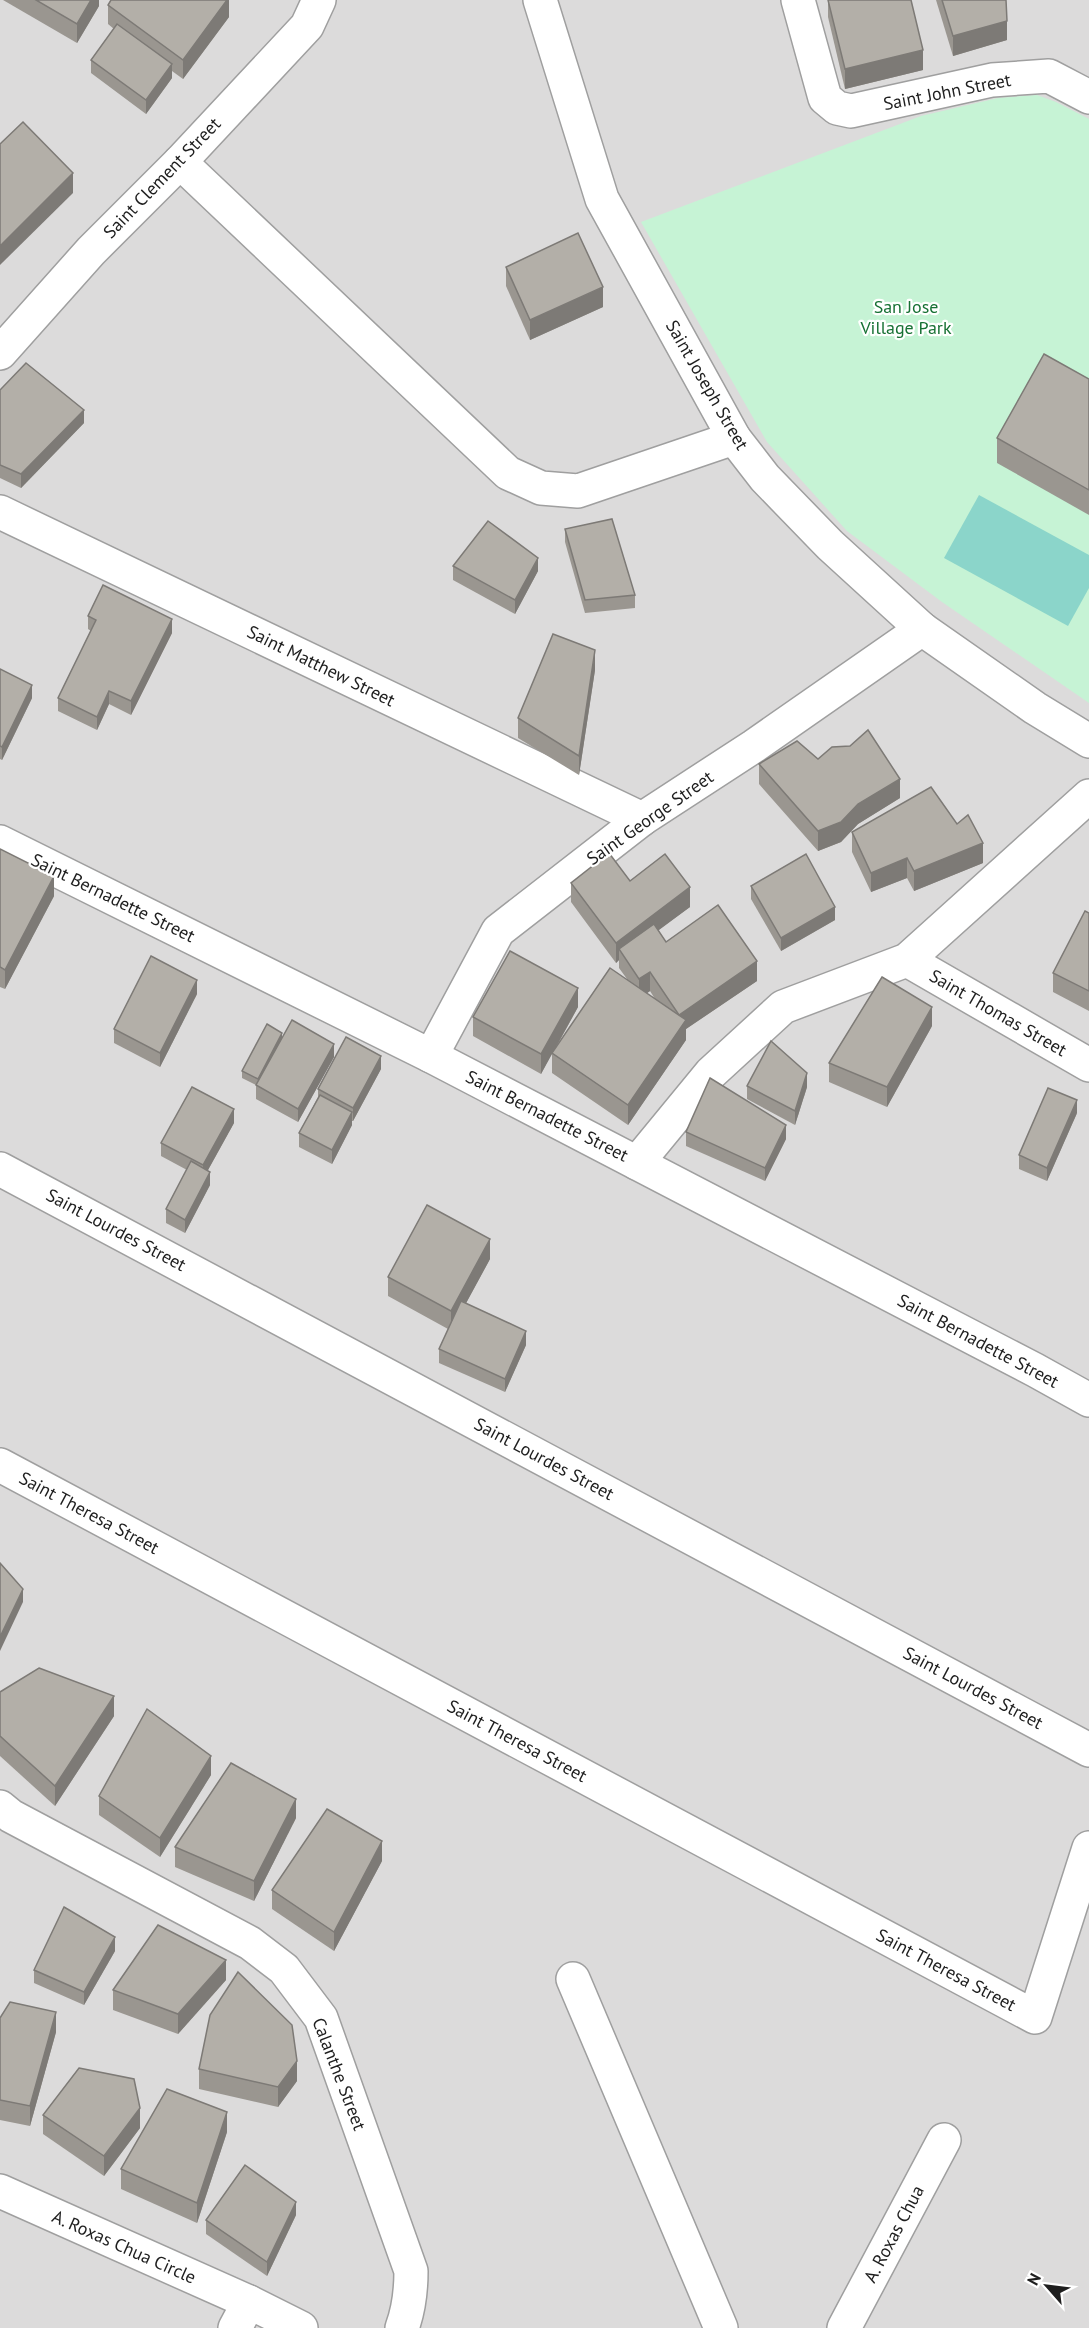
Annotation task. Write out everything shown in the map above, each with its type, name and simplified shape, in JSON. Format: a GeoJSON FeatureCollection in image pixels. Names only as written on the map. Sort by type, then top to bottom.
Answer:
{"type":"FeatureCollection","features":[{"type":"Feature","properties":{"kind":"street","name":"Saint Clement Street"},"geometry":{"type":"LineString","coordinates":[[0,353],[91,251],[180,162],[307,26],[319,0]]}},
{"type":"Feature","properties":{"kind":"street","name":"Saint Joseph Street"},"geometry":{"type":"LineString","coordinates":[[540,0],[602,199],[734,438],[765,478],[830,545],[922,629],[1035,708],[1089,741]]}},
{"type":"Feature","properties":{"kind":"street","name":"Saint John Street"},"geometry":{"type":"LineString","coordinates":[[798,0],[825,98],[837,108],[850,111],[992,80],[1049,76],[1089,97]]}},
{"type":"Feature","properties":{"kind":"street"},"geometry":{"type":"LineString","coordinates":[[180,162],[508,473],[541,488],[578,491],[734,438]]}},
{"type":"Feature","properties":{"kind":"street","name":"Saint Matthew Street"},"geometry":{"type":"LineString","coordinates":[[0,512],[642,819]]}},
{"type":"Feature","properties":{"kind":"street","name":"Saint George Street"},"geometry":{"type":"LineString","coordinates":[[431,1056],[498,931],[642,819],[754,746],[922,629]]}},
{"type":"Feature","properties":{"kind":"street"},"geometry":{"type":"LineString","coordinates":[[637,1162],[711,1073],[783,1007],[907,960],[1089,796]]}},
{"type":"Feature","properties":{"kind":"street","name":"Saint Bernadette Street"},"geometry":{"type":"LineString","coordinates":[[0,842],[431,1056],[1089,1400]]}},
{"type":"Feature","properties":{"kind":"street","name":"Saint Thomas Street"},"geometry":{"type":"LineString","coordinates":[[907,960],[1089,1065]]}},
{"type":"Feature","properties":{"kind":"street","name":"Saint Lourdes Street"},"geometry":{"type":"LineString","coordinates":[[0,1169],[1089,1750]]}},
{"type":"Feature","properties":{"kind":"street","name":"Saint Theresa Street"},"geometry":{"type":"LineString","coordinates":[[0,1465],[1035,2017],[1089,1848]]}},
{"type":"Feature","properties":{"kind":"street","name":"Calanthe Street"},"geometry":{"type":"LineString","coordinates":[[0,1807],[11,1816],[250,1943],[284,1969],[321,2018],[411,2271],[408,2313],[402,2328]]}},
{"type":"Feature","properties":{"kind":"street"},"geometry":{"type":"LineString","coordinates":[[573,1978],[722,2328]]}},
{"type":"Feature","properties":{"kind":"street","name":"A. Roxas Chua"},"geometry":{"type":"LineString","coordinates":[[844,2328],[945,2140]]}},
{"type":"Feature","properties":{"kind":"street","name":"A. Roxas Chua Circle"},"geometry":{"type":"LineString","coordinates":[[0,2191],[242,2315],[301,2328]]}},
{"type":"Feature","properties":{"kind":"shaded area"},"geometry":{"type":"Polygon","coordinates":[[[0,0],[1089,0],[1089,2328],[0,2328],[0,0]]]}},
{"type":"Feature","properties":{"kind":"shaded area"},"geometry":{"type":"Polygon","coordinates":[[[979,495],[1089,555],[1089,588],[1068,626],[944,558],[979,495]]]}},
{"type":"Feature","properties":{"kind":"green space","name":"San Jose Village Park"},"geometry":{"type":"Polygon","coordinates":[[[1037,95],[1089,119],[1089,703],[942,602],[847,531],[767,442],[641,222],[921,116],[998,98],[1037,95]]]}},
{"type":"Feature","properties":{"kind":"building"},"geometry":{"type":"Polygon","coordinates":[[[36,0],[91,0],[77,24],[36,0]]]}},
{"type":"Feature","properties":{"kind":"building"},"geometry":{"type":"Polygon","coordinates":[[[111,0],[227,0],[183,60],[108,5],[111,0]]]}},
{"type":"Feature","properties":{"kind":"building"},"geometry":{"type":"Polygon","coordinates":[[[828,0],[911,0],[923,50],[845,69],[828,0]]]}},
{"type":"Feature","properties":{"kind":"building"},"geometry":{"type":"Polygon","coordinates":[[[942,0],[1006,0],[1007,21],[953,36],[942,0]]]}},
{"type":"Feature","properties":{"kind":"building"},"geometry":{"type":"Polygon","coordinates":[[[117,24],[172,64],[146,100],[91,60],[117,24]]]}},
{"type":"Feature","properties":{"kind":"building"},"geometry":{"type":"Polygon","coordinates":[[[23,122],[73,173],[0,246],[0,144],[23,122]]]}},
{"type":"Feature","properties":{"kind":"building"},"geometry":{"type":"Polygon","coordinates":[[[578,233],[603,287],[530,320],[506,267],[578,233]]]}},
{"type":"Feature","properties":{"kind":"building"},"geometry":{"type":"Polygon","coordinates":[[[1044,354],[1089,379],[1089,490],[997,438],[1044,354]]]}},
{"type":"Feature","properties":{"kind":"building"},"geometry":{"type":"Polygon","coordinates":[[[26,363],[84,410],[21,474],[0,465],[0,390],[26,363]]]}},
{"type":"Feature","properties":{"kind":"building"},"geometry":{"type":"Polygon","coordinates":[[[612,519],[635,595],[585,600],[565,529],[612,519]]]}},
{"type":"Feature","properties":{"kind":"building"},"geometry":{"type":"Polygon","coordinates":[[[488,521],[538,558],[515,600],[453,566],[488,521]]]}},
{"type":"Feature","properties":{"kind":"building"},"geometry":{"type":"Polygon","coordinates":[[[103,585],[172,619],[131,701],[109,691],[97,717],[58,698],[96,620],[88,616],[103,585]]]}},
{"type":"Feature","properties":{"kind":"building"},"geometry":{"type":"Polygon","coordinates":[[[553,634],[595,650],[579,756],[518,718],[553,634]]]}},
{"type":"Feature","properties":{"kind":"building"},"geometry":{"type":"Polygon","coordinates":[[[0,669],[32,685],[2,747],[0,746],[0,669]]]}},
{"type":"Feature","properties":{"kind":"building"},"geometry":{"type":"Polygon","coordinates":[[[868,730],[900,779],[858,804],[841,822],[818,831],[759,764],[797,741],[818,759],[832,747],[850,746],[868,730]]]}},
{"type":"Feature","properties":{"kind":"building"},"geometry":{"type":"Polygon","coordinates":[[[931,787],[957,824],[968,815],[983,843],[914,871],[907,858],[871,873],[852,832],[931,787]]]}},
{"type":"Feature","properties":{"kind":"building"},"geometry":{"type":"Polygon","coordinates":[[[0,849],[54,876],[5,970],[0,967],[0,849]]]}},
{"type":"Feature","properties":{"kind":"building"},"geometry":{"type":"Polygon","coordinates":[[[609,853],[630,881],[665,854],[690,887],[616,943],[571,883],[609,853]]]}},
{"type":"Feature","properties":{"kind":"building"},"geometry":{"type":"Polygon","coordinates":[[[806,854],[835,907],[781,938],[751,886],[806,854]]]}},
{"type":"Feature","properties":{"kind":"building"},"geometry":{"type":"Polygon","coordinates":[[[718,905],[757,961],[679,1015],[650,972],[639,979],[619,949],[654,924],[666,942],[718,905]]]}},
{"type":"Feature","properties":{"kind":"building"},"geometry":{"type":"Polygon","coordinates":[[[1085,911],[1089,913],[1089,991],[1053,973],[1085,911]]]}},
{"type":"Feature","properties":{"kind":"building"},"geometry":{"type":"Polygon","coordinates":[[[510,951],[578,988],[541,1054],[473,1017],[510,951]]]}},
{"type":"Feature","properties":{"kind":"building"},"geometry":{"type":"Polygon","coordinates":[[[151,956],[197,980],[160,1053],[114,1029],[151,956]]]}},
{"type":"Feature","properties":{"kind":"building"},"geometry":{"type":"Polygon","coordinates":[[[610,968],[686,1020],[628,1105],[552,1053],[610,968]]]}},
{"type":"Feature","properties":{"kind":"building"},"geometry":{"type":"Polygon","coordinates":[[[882,977],[932,1007],[887,1087],[829,1063],[882,977]]]}},
{"type":"Feature","properties":{"kind":"building"},"geometry":{"type":"Polygon","coordinates":[[[292,1020],[334,1044],[298,1109],[256,1085],[292,1020]]]}},
{"type":"Feature","properties":{"kind":"building"},"geometry":{"type":"Polygon","coordinates":[[[267,1024],[282,1033],[258,1079],[242,1071],[267,1024]]]}},
{"type":"Feature","properties":{"kind":"building"},"geometry":{"type":"Polygon","coordinates":[[[346,1037],[381,1056],[353,1108],[318,1089],[346,1037]]]}},
{"type":"Feature","properties":{"kind":"building"},"geometry":{"type":"Polygon","coordinates":[[[771,1041],[807,1073],[795,1111],[747,1086],[771,1041]]]}},
{"type":"Feature","properties":{"kind":"building"},"geometry":{"type":"Polygon","coordinates":[[[710,1078],[786,1125],[765,1168],[686,1132],[710,1078]]]}},
{"type":"Feature","properties":{"kind":"building"},"geometry":{"type":"Polygon","coordinates":[[[192,1087],[234,1109],[203,1165],[161,1143],[192,1087]]]}},
{"type":"Feature","properties":{"kind":"building"},"geometry":{"type":"Polygon","coordinates":[[[1048,1088],[1077,1100],[1047,1168],[1019,1155],[1048,1088]]]}},
{"type":"Feature","properties":{"kind":"building"},"geometry":{"type":"Polygon","coordinates":[[[320,1095],[352,1112],[332,1150],[299,1133],[320,1095]]]}},
{"type":"Feature","properties":{"kind":"building"},"geometry":{"type":"Polygon","coordinates":[[[191,1161],[210,1172],[185,1220],[166,1209],[191,1161]]]}},
{"type":"Feature","properties":{"kind":"building"},"geometry":{"type":"Polygon","coordinates":[[[427,1205],[490,1239],[451,1311],[388,1277],[427,1205]]]}},
{"type":"Feature","properties":{"kind":"building"},"geometry":{"type":"Polygon","coordinates":[[[461,1301],[526,1331],[505,1379],[439,1349],[461,1301]]]}},
{"type":"Feature","properties":{"kind":"building"},"geometry":{"type":"Polygon","coordinates":[[[0,1563],[23,1589],[0,1637],[0,1563]]]}},
{"type":"Feature","properties":{"kind":"building"},"geometry":{"type":"Polygon","coordinates":[[[39,1668],[114,1696],[55,1786],[0,1736],[0,1692],[39,1668]]]}},
{"type":"Feature","properties":{"kind":"building"},"geometry":{"type":"Polygon","coordinates":[[[147,1709],[211,1756],[160,1838],[99,1796],[147,1709]]]}},
{"type":"Feature","properties":{"kind":"building"},"geometry":{"type":"Polygon","coordinates":[[[231,1763],[296,1799],[254,1881],[175,1847],[231,1763]]]}},
{"type":"Feature","properties":{"kind":"building"},"geometry":{"type":"Polygon","coordinates":[[[327,1809],[382,1841],[334,1932],[272,1890],[327,1809]]]}},
{"type":"Feature","properties":{"kind":"building"},"geometry":{"type":"Polygon","coordinates":[[[64,1907],[115,1937],[84,1992],[34,1970],[64,1907]]]}},
{"type":"Feature","properties":{"kind":"building"},"geometry":{"type":"Polygon","coordinates":[[[158,1925],[226,1960],[178,2014],[113,1990],[158,1925]]]}},
{"type":"Feature","properties":{"kind":"building"},"geometry":{"type":"Polygon","coordinates":[[[238,1972],[292,2025],[297,2061],[278,2087],[199,2069],[210,2015],[238,1972]]]}},
{"type":"Feature","properties":{"kind":"building"},"geometry":{"type":"Polygon","coordinates":[[[10,2002],[56,2012],[30,2106],[0,2100],[0,2018],[10,2002]]]}},
{"type":"Feature","properties":{"kind":"building"},"geometry":{"type":"Polygon","coordinates":[[[79,2068],[134,2079],[140,2108],[104,2156],[43,2115],[79,2068]]]}},
{"type":"Feature","properties":{"kind":"building"},"geometry":{"type":"Polygon","coordinates":[[[167,2089],[227,2112],[197,2203],[121,2169],[167,2089]]]}},
{"type":"Feature","properties":{"kind":"building"},"geometry":{"type":"Polygon","coordinates":[[[245,2165],[296,2202],[267,2262],[206,2220],[245,2165]]]}}]}
